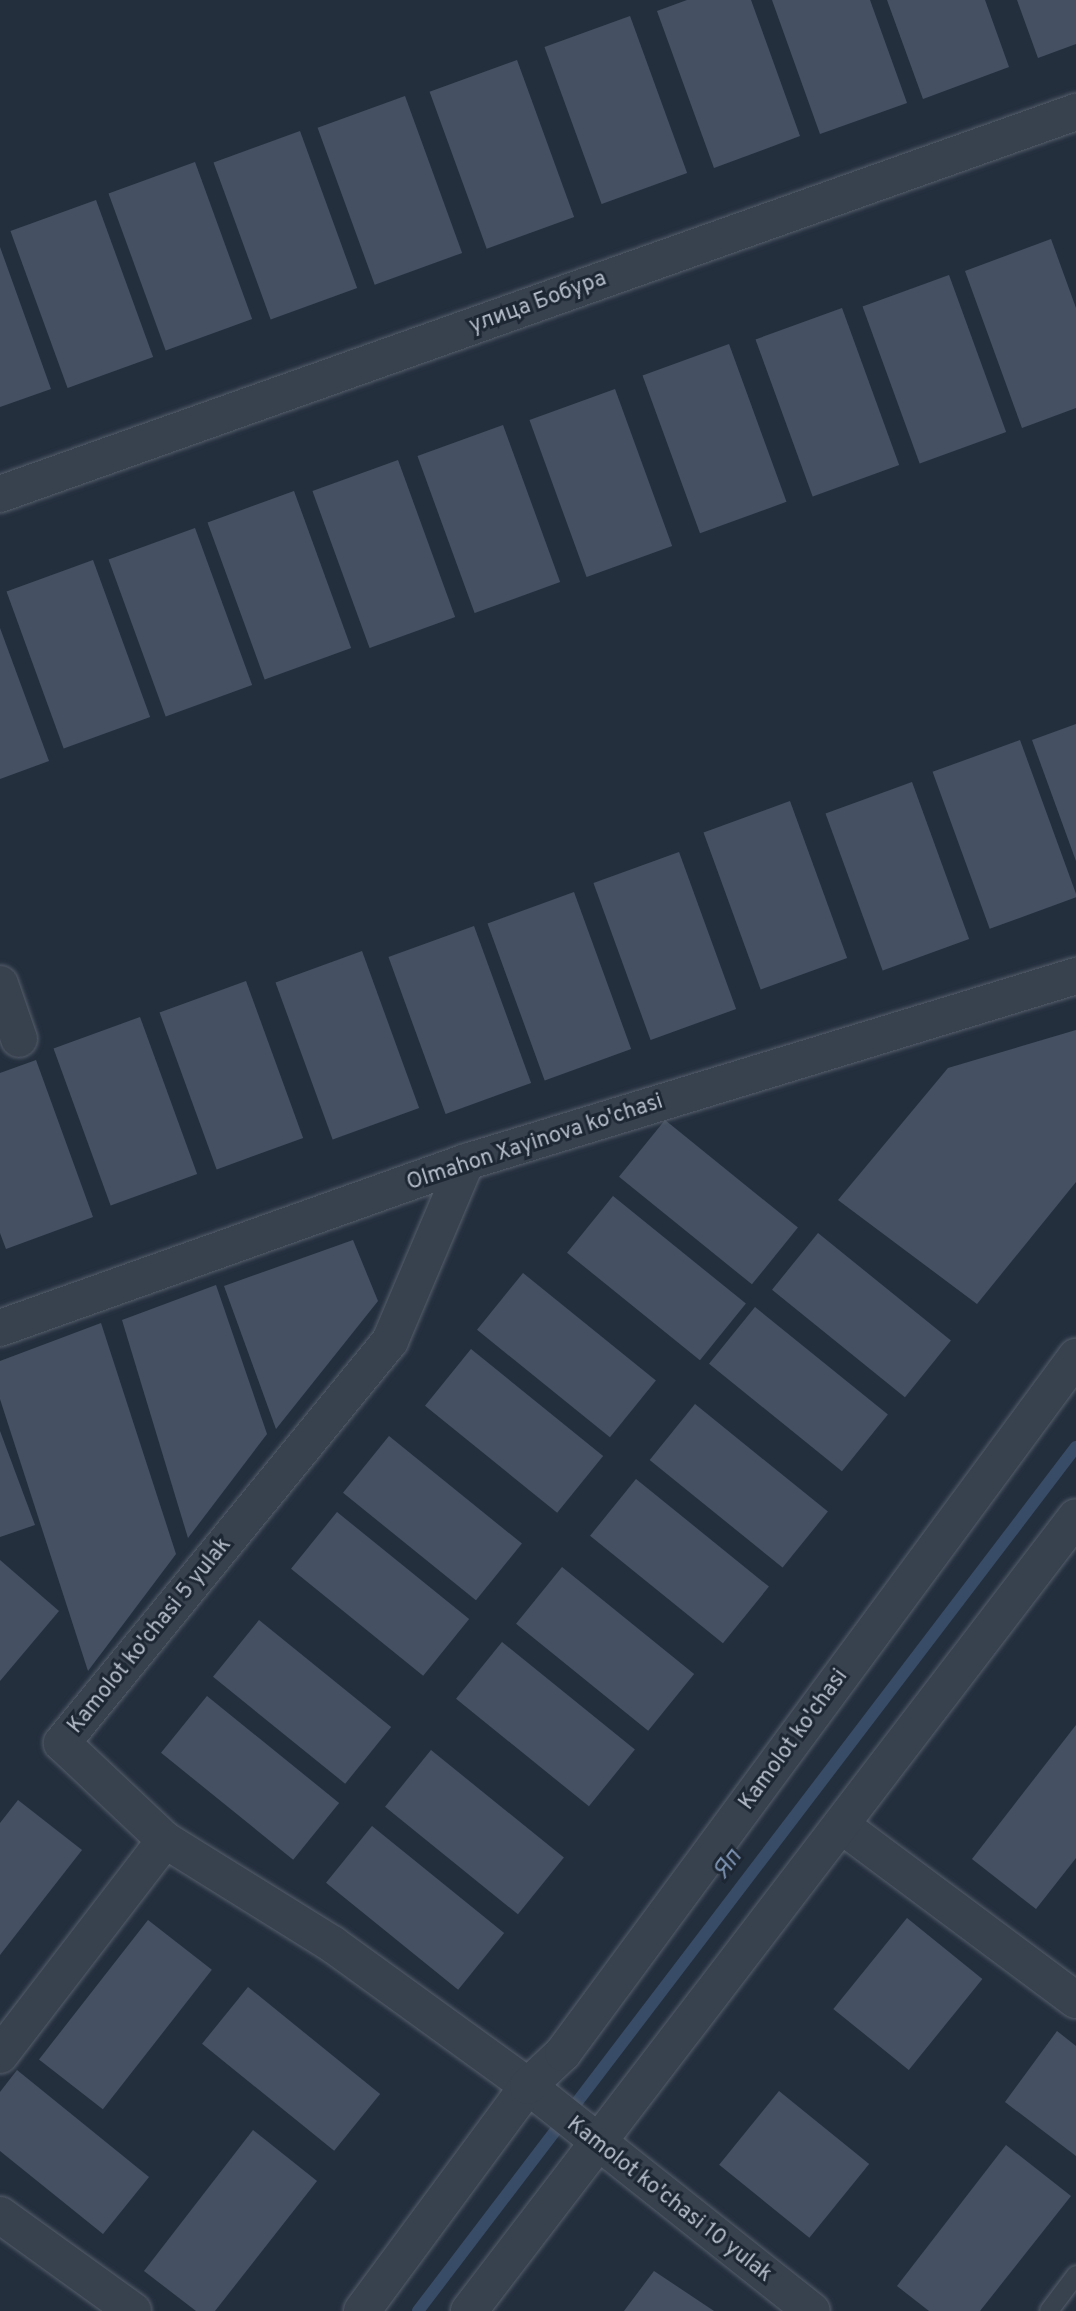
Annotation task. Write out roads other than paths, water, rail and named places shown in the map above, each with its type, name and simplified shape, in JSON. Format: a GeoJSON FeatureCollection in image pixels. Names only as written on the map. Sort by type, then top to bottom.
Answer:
{"type":"FeatureCollection","features":[{"type":"Feature","properties":{"kind":"street","name":"улица Бобура"},"geometry":{"type":"LineString","coordinates":[[0,494],[1076,112]]}},
{"type":"Feature","properties":{"kind":"street","name":"Olmahon Xayinova ko'chasi"},"geometry":{"type":"LineString","coordinates":[[0,1328],[466,1162],[1076,976]]}},
{"type":"Feature","properties":{"kind":"street"},"geometry":{"type":"LineString","coordinates":[[0,984],[19,1039]]}},
{"type":"Feature","properties":{"kind":"street","name":"Kamolot ko'chasi 5 yulak"},"geometry":{"type":"LineString","coordinates":[[466,1162],[390,1341],[62,1743],[165,1840],[332,1944],[528,2086]]}},
{"type":"Feature","properties":{"kind":"street","name":"Kamolot ko'chasi"},"geometry":{"type":"LineString","coordinates":[[362,2311],[528,2086],[563,2053],[1076,1357]]}},
{"type":"Feature","properties":{"kind":"street"},"geometry":{"type":"LineString","coordinates":[[469,2311],[593,2143],[1076,1517]]}},
{"type":"Feature","properties":{"kind":"street"},"geometry":{"type":"LineString","coordinates":[[841,1825],[1076,2000]]}},
{"type":"Feature","properties":{"kind":"street"},"geometry":{"type":"LineString","coordinates":[[0,2055],[165,1840]]}},
{"type":"Feature","properties":{"kind":"street","name":"Kamolot ko'chasi 10 yulak"},"geometry":{"type":"LineString","coordinates":[[528,2086],[593,2143],[812,2311]]}},
{"type":"Feature","properties":{"kind":"street"},"geometry":{"type":"LineString","coordinates":[[0,2215],[133,2311]]}},
{"type":"Feature","properties":{"kind":"lane"},"geometry":{"type":"LineString","coordinates":[[1049,2311],[1076,2275]]}},
{"type":"Feature","properties":{"kind":"waterway","name":"Яп"},"geometry":{"type":"LineString","coordinates":[[418,2311],[1076,1447]]}}]}
